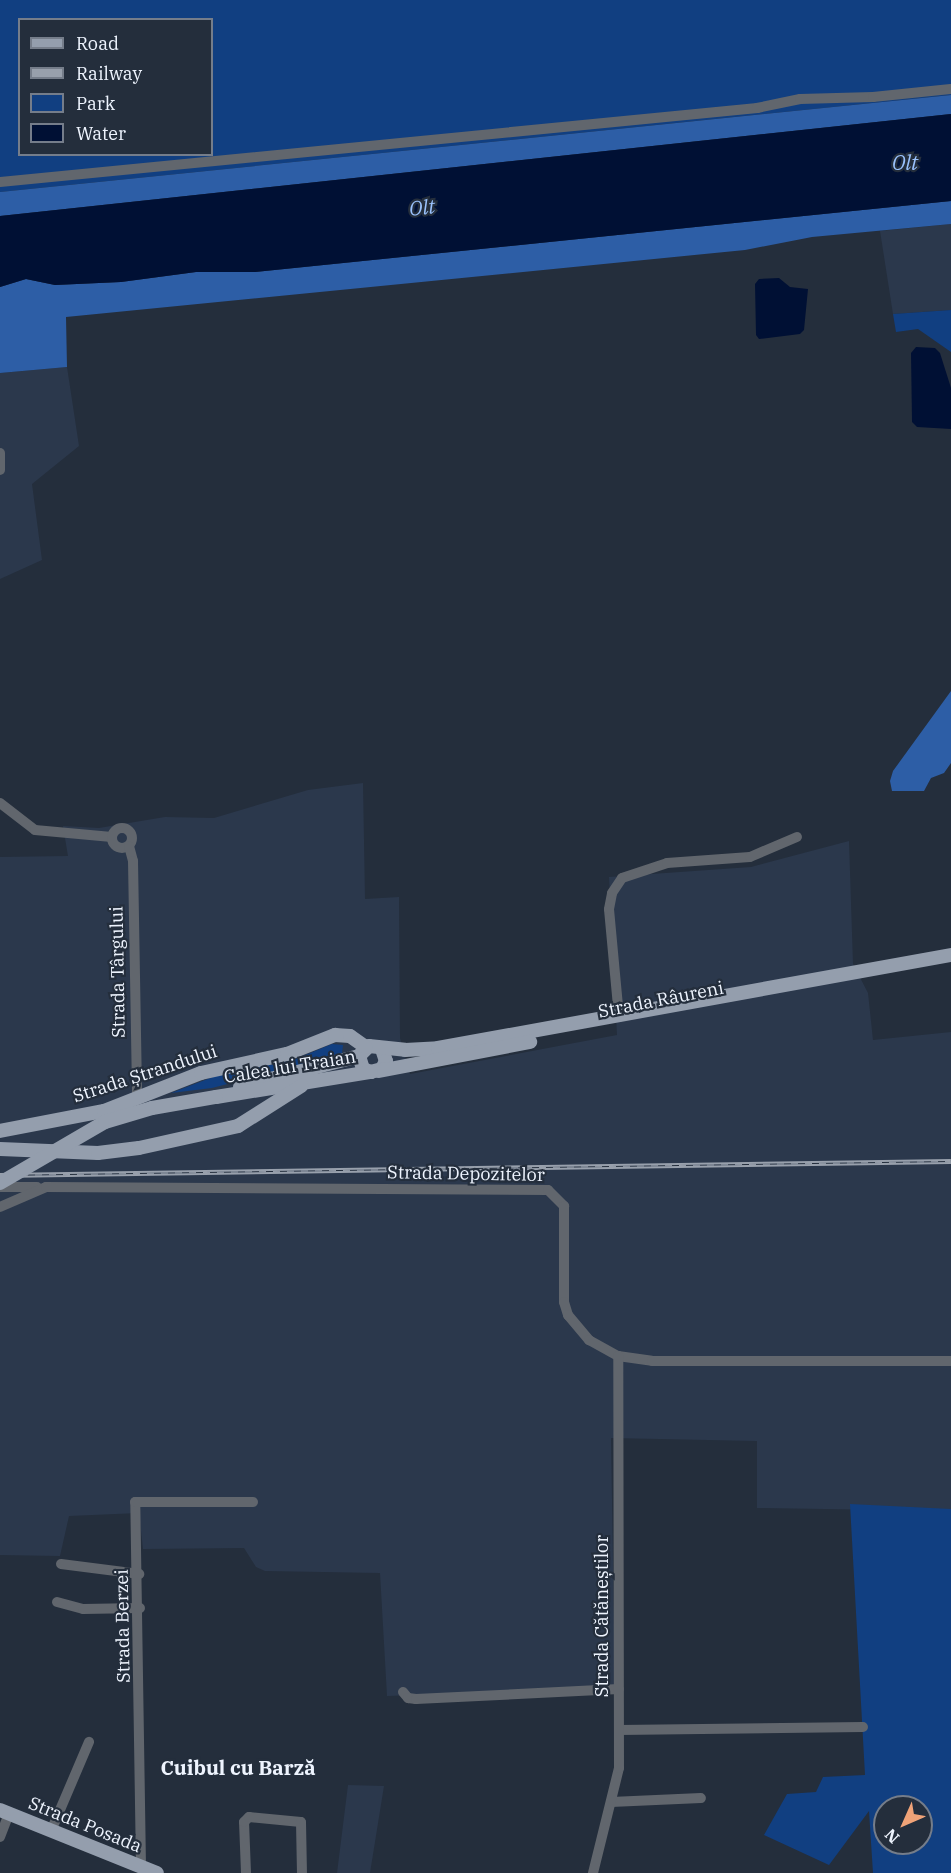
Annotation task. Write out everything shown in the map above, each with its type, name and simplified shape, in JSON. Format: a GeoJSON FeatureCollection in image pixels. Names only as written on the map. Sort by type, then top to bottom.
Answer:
{"type":"FeatureCollection","features":[{"type":"Feature","properties":{"kind":"main road","name":"Strada Râureni"},"geometry":{"type":"LineString","coordinates":[[362,1052],[382,1049],[438,1048],[951,955]]}},
{"type":"Feature","properties":{"kind":"main road","name":"Strada Râureni"},"geometry":{"type":"LineString","coordinates":[[375,1072],[951,964]]}},
{"type":"Feature","properties":{"kind":"main road","name":"Strada Ștrandului"},"geometry":{"type":"LineString","coordinates":[[0,1131],[104,1111],[209,1071],[287,1054],[334,1035],[350,1036],[362,1052]]}},
{"type":"Feature","properties":{"kind":"main road"},"geometry":{"type":"LineString","coordinates":[[362,1052],[360,1065],[375,1072],[386,1061],[382,1049]]}},
{"type":"Feature","properties":{"kind":"main road","name":"Calea lui Traian"},"geometry":{"type":"LineString","coordinates":[[216,1097],[362,1052]]}},
{"type":"Feature","properties":{"kind":"main road","name":"Calea lui Traian"},"geometry":{"type":"LineString","coordinates":[[0,1185],[105,1122],[152,1108],[301,1086],[375,1072]]}},
{"type":"Feature","properties":{"kind":"main road"},"geometry":{"type":"LineString","coordinates":[[0,1149],[40,1152],[115,1151],[231,1128],[301,1086]]}},
{"type":"Feature","properties":{"kind":"main road"},"geometry":{"type":"LineString","coordinates":[[40,1152],[33,1137],[43,1123]]}},
{"type":"Feature","properties":{"kind":"main road","name":"Strada Posada"},"geometry":{"type":"LineString","coordinates":[[5,1812],[157,1873]]}},
{"type":"Feature","properties":{"kind":"street"},"geometry":{"type":"LineString","coordinates":[[0,182],[757,108],[800,99],[873,98],[951,89]]}},
{"type":"Feature","properties":{"kind":"street"},"geometry":{"type":"LineString","coordinates":[[0,453],[0,470]]}},
{"type":"Feature","properties":{"kind":"street"},"geometry":{"type":"LineString","coordinates":[[0,803],[35,830],[112,837]]}},
{"type":"Feature","properties":{"kind":"street"},"geometry":{"type":"LineString","coordinates":[[117,830],[128,830],[133,839],[129,846],[116,846],[112,837],[117,830]]}},
{"type":"Feature","properties":{"kind":"street"},"geometry":{"type":"LineString","coordinates":[[619,1017],[609,909],[612,893],[622,878],[667,863],[750,857],[797,837]]}},
{"type":"Feature","properties":{"kind":"street","name":"Strada Târgului"},"geometry":{"type":"LineString","coordinates":[[129,846],[133,855],[137,1099]]}},
{"type":"Feature","properties":{"kind":"street"},"geometry":{"type":"LineString","coordinates":[[0,1185],[46,1187]]}},
{"type":"Feature","properties":{"kind":"street","name":"Strada Depozitelor"},"geometry":{"type":"LineString","coordinates":[[0,1207],[46,1187],[548,1190],[564,1206],[564,1302],[568,1315],[589,1340],[618,1356],[652,1361],[951,1361]]}},
{"type":"Feature","properties":{"kind":"street","name":"Strada Cătăneștilor"},"geometry":{"type":"LineString","coordinates":[[593,1873],[619,1768],[618,1356]]}},
{"type":"Feature","properties":{"kind":"street","name":"Strada Berzei"},"geometry":{"type":"LineString","coordinates":[[141,1867],[140,1608],[135,1502],[253,1502]]}},
{"type":"Feature","properties":{"kind":"street"},"geometry":{"type":"LineString","coordinates":[[61,1564],[139,1574]]}},
{"type":"Feature","properties":{"kind":"street"},"geometry":{"type":"LineString","coordinates":[[57,1602],[82,1609],[140,1608]]}},
{"type":"Feature","properties":{"kind":"street"},"geometry":{"type":"LineString","coordinates":[[403,1692],[416,1699],[620,1689]]}},
{"type":"Feature","properties":{"kind":"street"},"geometry":{"type":"LineString","coordinates":[[619,1730],[863,1727]]}},
{"type":"Feature","properties":{"kind":"street"},"geometry":{"type":"LineString","coordinates":[[51,1831],[89,1742]]}},
{"type":"Feature","properties":{"kind":"street"},"geometry":{"type":"LineString","coordinates":[[611,1802],[701,1798]]}},
{"type":"Feature","properties":{"kind":"street"},"geometry":{"type":"LineString","coordinates":[[0,1837],[5,1812]]}},
{"type":"Feature","properties":{"kind":"street"},"geometry":{"type":"LineString","coordinates":[[246,1873],[244,1822],[249,1817],[301,1822],[302,1873]]}},
{"type":"Feature","properties":{"kind":"shaded area"},"geometry":{"type":"Polygon","coordinates":[[[951,95],[951,114],[0,216],[0,192],[951,95]]]}},
{"type":"Feature","properties":{"kind":"shaded area"},"geometry":{"type":"Polygon","coordinates":[[[951,201],[951,224],[812,237],[745,250],[66,317],[67,367],[0,373],[0,287],[26,279],[55,285],[121,282],[196,272],[255,272],[951,201]]]}},
{"type":"Feature","properties":{"kind":"shaded area"},"geometry":{"type":"Polygon","coordinates":[[[951,224],[951,310],[893,314],[880,231],[951,224]]]}},
{"type":"Feature","properties":{"kind":"shaded area"},"geometry":{"type":"Polygon","coordinates":[[[67,367],[79,446],[32,484],[42,560],[0,579],[0,373],[67,367]]]}},
{"type":"Feature","properties":{"kind":"shaded area"},"geometry":{"type":"Polygon","coordinates":[[[951,691],[951,763],[944,773],[931,778],[924,791],[892,791],[890,781],[893,771],[951,691]]]}},
{"type":"Feature","properties":{"kind":"shaded area"},"geometry":{"type":"Polygon","coordinates":[[[363,783],[365,899],[399,897],[400,1038],[410,1074],[617,1035],[609,877],[751,867],[849,841],[853,964],[868,993],[873,1040],[951,1032],[951,1511],[757,1508],[757,1441],[611,1438],[615,1688],[387,1696],[380,1573],[265,1571],[256,1567],[244,1548],[143,1549],[139,1513],[69,1516],[60,1556],[0,1555],[0,857],[68,856],[63,826],[99,828],[165,817],[214,818],[308,790],[363,783]]]}},
{"type":"Feature","properties":{"kind":"shaded area"},"geometry":{"type":"Polygon","coordinates":[[[348,1785],[384,1786],[370,1873],[337,1873],[348,1785]]]}},
{"type":"Feature","properties":{"kind":"green space"},"geometry":{"type":"Polygon","coordinates":[[[0,0],[951,0],[951,95],[0,192],[0,0]]]}},
{"type":"Feature","properties":{"kind":"green space"},"geometry":{"type":"Polygon","coordinates":[[[951,310],[951,352],[918,329],[896,332],[893,314],[951,310]]]}},
{"type":"Feature","properties":{"kind":"green space"},"geometry":{"type":"Polygon","coordinates":[[[332,1044],[343,1045],[342,1054],[212,1088],[171,1093],[221,1074],[291,1061],[332,1044]]]}},
{"type":"Feature","properties":{"kind":"green space"},"geometry":{"type":"Polygon","coordinates":[[[850,1504],[951,1509],[951,1873],[873,1873],[869,1811],[829,1865],[764,1835],[787,1794],[816,1792],[823,1777],[865,1775],[850,1504]]]}},
{"type":"Feature","properties":{"kind":"water","name":"Olt"},"geometry":{"type":"Polygon","coordinates":[[[951,114],[951,201],[255,272],[196,272],[121,282],[55,285],[26,279],[0,287],[0,216],[951,114]]]}},
{"type":"Feature","properties":{"kind":"water"},"geometry":{"type":"Polygon","coordinates":[[[779,278],[790,287],[808,289],[804,330],[800,334],[759,339],[756,335],[755,284],[759,279],[779,278]]]}},
{"type":"Feature","properties":{"kind":"water"},"geometry":{"type":"Polygon","coordinates":[[[916,347],[935,348],[940,353],[951,388],[951,429],[917,427],[912,422],[911,353],[916,347]]]}},
{"type":"Feature","properties":{"kind":"railway"},"geometry":{"type":"LineString","coordinates":[[0,1175],[951,1161]]}},
{"type":"Feature","properties":{"kind":"district","name":"Cuibul cu Barză"},"geometry":{"type":"Point","coordinates":[238,1767]}}]}
